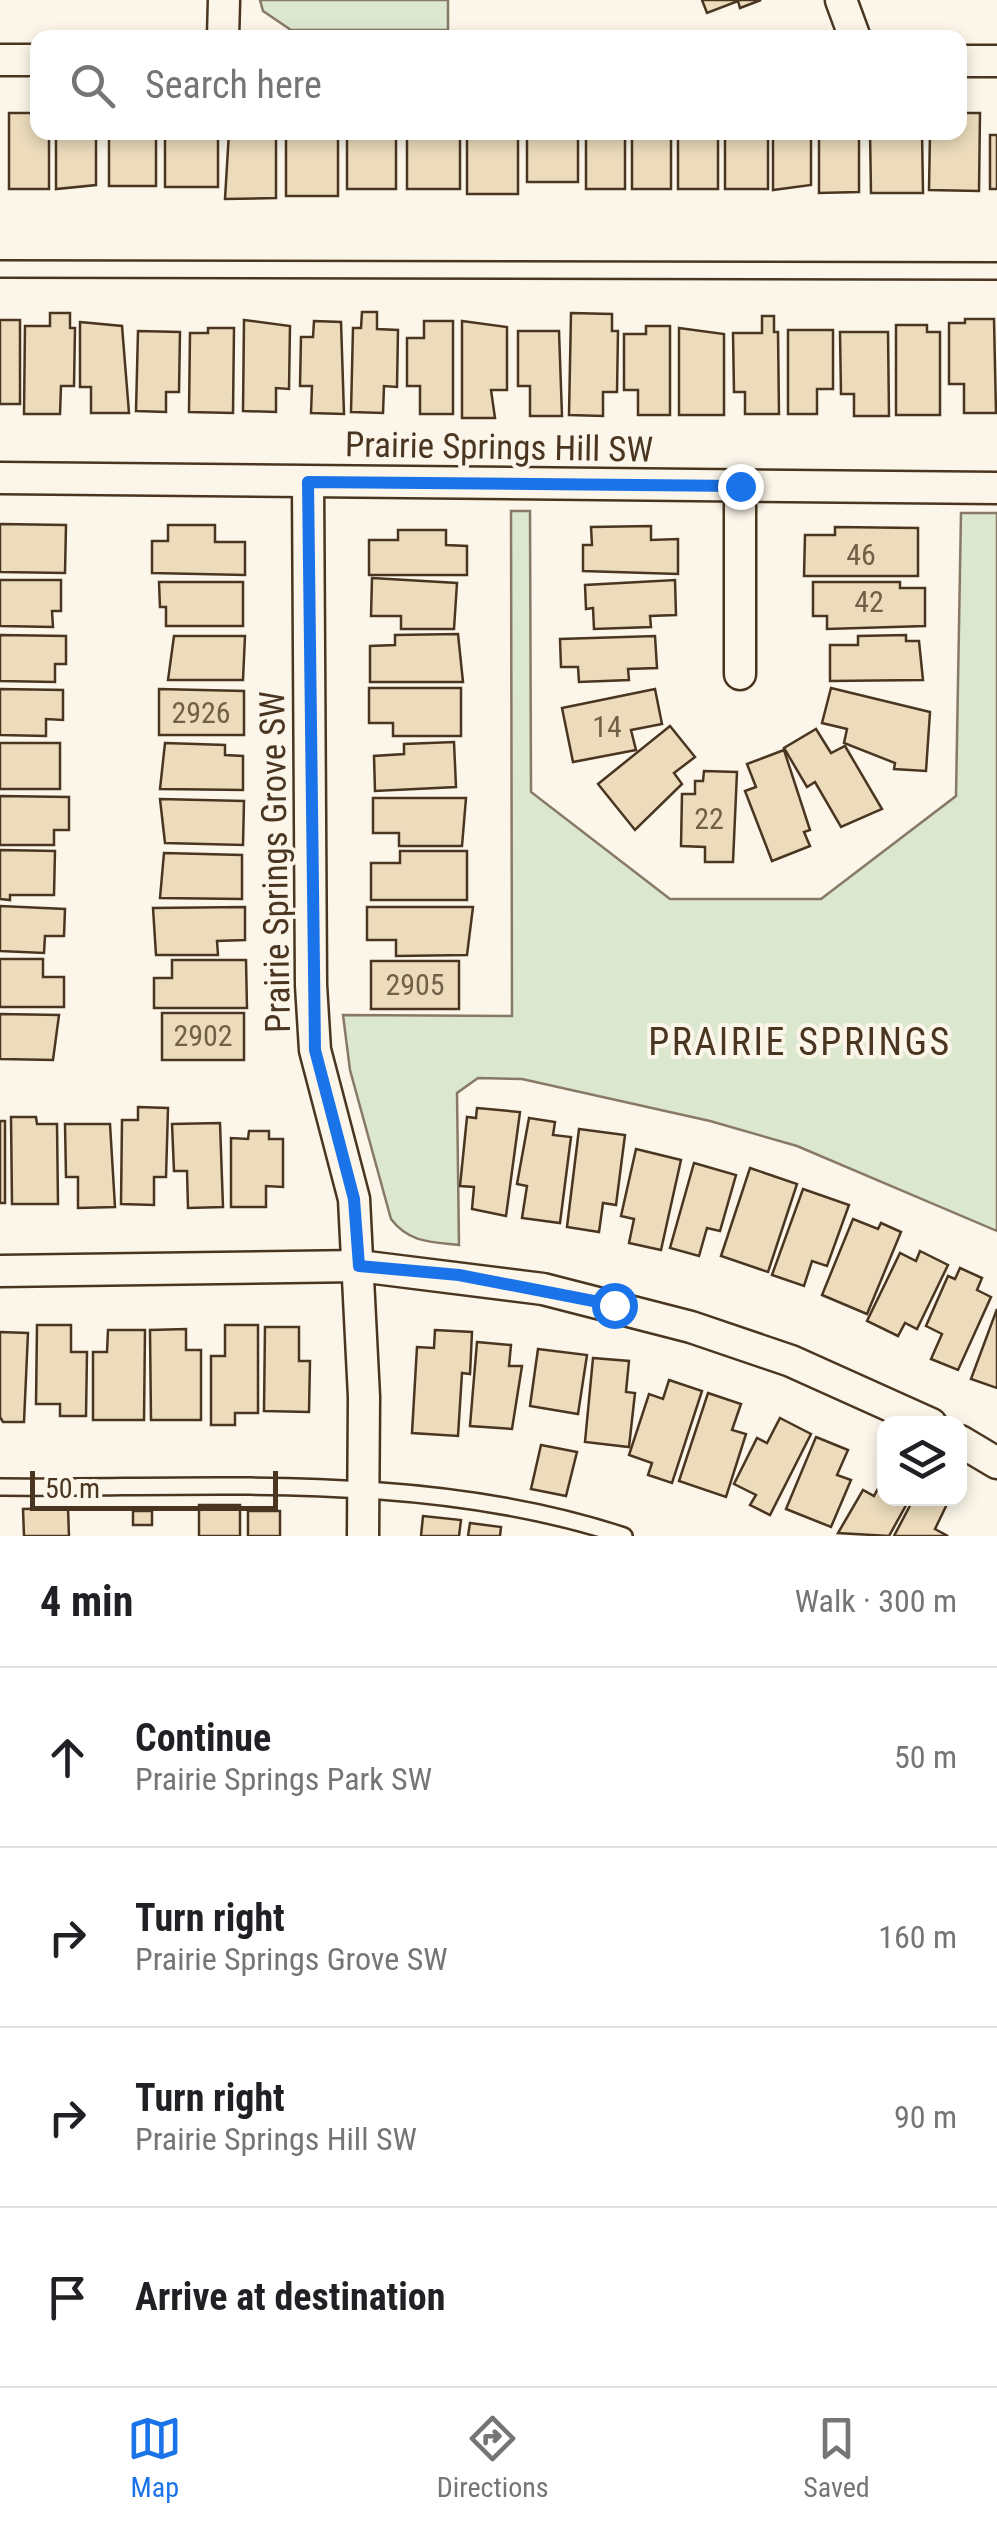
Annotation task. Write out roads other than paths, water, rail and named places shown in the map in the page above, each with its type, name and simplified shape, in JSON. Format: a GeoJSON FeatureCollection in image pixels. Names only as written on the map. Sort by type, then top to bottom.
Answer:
{"type":"FeatureCollection","features":[{"type":"Feature","properties":{"kind":"street"},"geometry":{"type":"LineString","coordinates":[[223,30],[224,0]]}},
{"type":"Feature","properties":{"kind":"street"},"geometry":{"type":"LineString","coordinates":[[841,0],[852,30]]}},
{"type":"Feature","properties":{"kind":"street"},"geometry":{"type":"LineString","coordinates":[[0,60],[30,60]]}},
{"type":"Feature","properties":{"kind":"street"},"geometry":{"type":"LineString","coordinates":[[967,61],[997,61]]}},
{"type":"Feature","properties":{"kind":"street","name":"Prairie Springs Hill SW"},"geometry":{"type":"LineString","coordinates":[[0,478],[997,488]]}},
{"type":"Feature","properties":{"kind":"street","name":"Prairie Springs Grove SW"},"geometry":{"type":"LineString","coordinates":[[308,482],[315,1050],[354,1199],[359,1266],[362,1536]]}},
{"type":"Feature","properties":{"kind":"street"},"geometry":{"type":"LineString","coordinates":[[740,486],[740,674]]}},
{"type":"Feature","properties":{"kind":"street"},"geometry":{"type":"LineString","coordinates":[[0,1271],[359,1266],[459,1275],[614,1305],[792,1362],[913,1416]]}},
{"type":"Feature","properties":{"kind":"street"},"geometry":{"type":"LineString","coordinates":[[967,1444],[997,1463]]}},
{"type":"Feature","properties":{"kind":"lane"},"geometry":{"type":"LineString","coordinates":[[0,269],[997,271]]}},
{"type":"Feature","properties":{"kind":"lane"},"geometry":{"type":"LineString","coordinates":[[0,1487],[364,1490],[474,1498],[624,1536]]}},
{"type":"Feature","properties":{"kind":"district","name":"PRAIRIE SPRINGS"},"geometry":{"type":"Point","coordinates":[800,1042]}}]}
